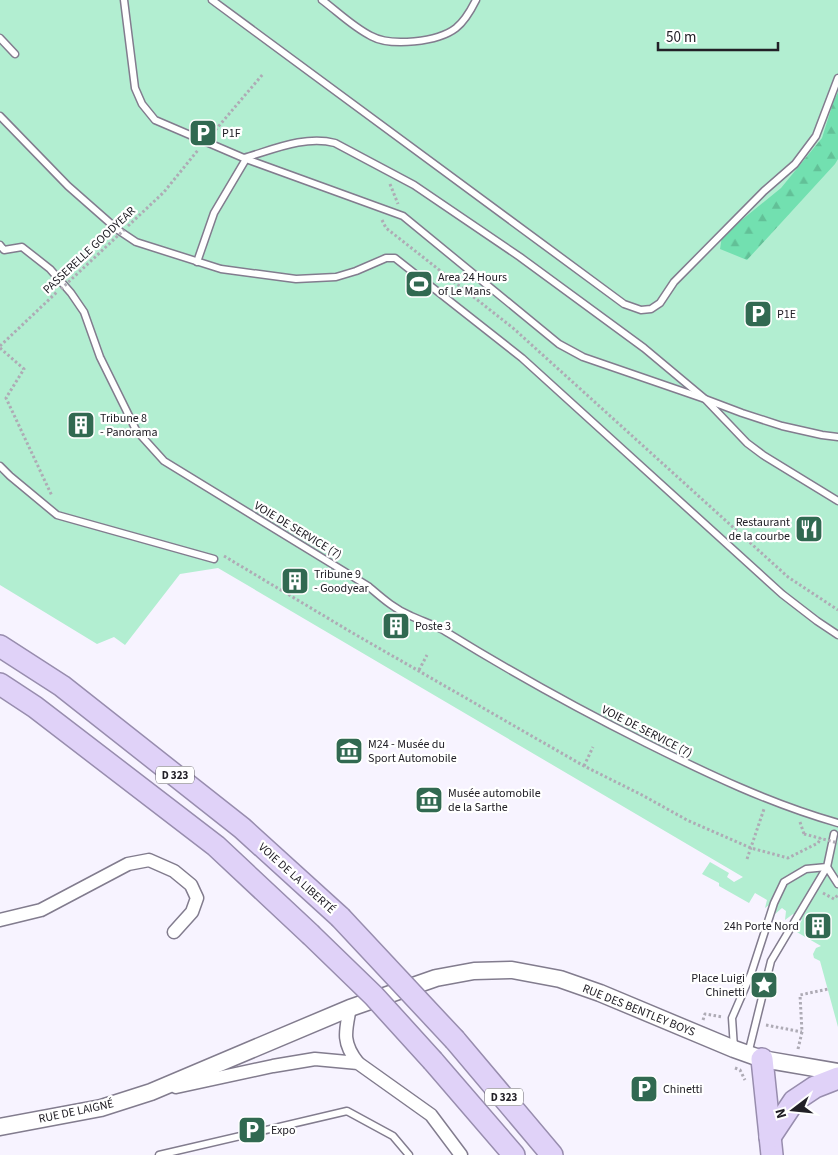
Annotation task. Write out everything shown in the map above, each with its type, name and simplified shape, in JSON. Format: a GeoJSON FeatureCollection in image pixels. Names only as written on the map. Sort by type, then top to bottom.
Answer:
{"type":"FeatureCollection","features":[{"type":"Feature","properties":{"kind":"highway","name":"VOIE DE LA LIBERTÉ"},"geometry":{"type":"LineString","coordinates":[[0,646],[62,686],[242,828],[340,917],[455,1040],[552,1155]]}},
{"type":"Feature","properties":{"kind":"highway","name":"D 323"},"geometry":{"type":"LineString","coordinates":[[0,684],[35,707],[216,846],[374,996],[514,1155]]}},
{"type":"Feature","properties":{"kind":"highway"},"geometry":{"type":"LineString","coordinates":[[748,1054],[771,1146]]}},
{"type":"Feature","properties":{"kind":"highway"},"geometry":{"type":"LineString","coordinates":[[771,1146],[794,1101],[815,1087],[838,1078]]}},
{"type":"Feature","properties":{"kind":"street"},"geometry":{"type":"LineString","coordinates":[[0,920],[41,910],[128,864],[149,860],[174,871],[191,885],[197,898],[192,912],[174,932]]}},
{"type":"Feature","properties":{"kind":"street","name":"RUE DES BENTLEY BOYS"},"geometry":{"type":"LineString","coordinates":[[350,1008],[436,978],[474,972],[512,970],[560,979],[600,992],[748,1054],[794,1065],[838,1072]]}},
{"type":"Feature","properties":{"kind":"street"},"geometry":{"type":"LineString","coordinates":[[350,1008],[345,1040],[349,1052],[358,1063],[431,1115],[461,1155]]}},
{"type":"Feature","properties":{"kind":"street","name":"RUE DE LAIGNÉ"},"geometry":{"type":"LineString","coordinates":[[0,1126],[101,1108],[151,1092],[350,1008]]}},
{"type":"Feature","properties":{"kind":"street"},"geometry":{"type":"LineString","coordinates":[[151,1092],[315,1059],[358,1063]]}},
{"type":"Feature","properties":{"kind":"lane"},"geometry":{"type":"LineString","coordinates":[[124,0],[135,88],[142,104],[155,120],[245,159],[402,216],[559,344],[583,357],[782,426],[838,437]]}},
{"type":"Feature","properties":{"kind":"lane"},"geometry":{"type":"LineString","coordinates":[[212,0],[624,304],[641,310],[651,309],[660,303],[674,282],[764,191],[795,164],[816,136],[838,78]]}},
{"type":"Feature","properties":{"kind":"lane"},"geometry":{"type":"LineString","coordinates":[[322,0],[372,37],[398,42],[421,40],[446,34],[456,28],[476,0]]}},
{"type":"Feature","properties":{"kind":"lane"},"geometry":{"type":"LineString","coordinates":[[0,38],[15,54]]}},
{"type":"Feature","properties":{"kind":"lane"},"geometry":{"type":"LineString","coordinates":[[0,116],[68,186],[124,236],[136,242],[221,269],[296,279],[318,279],[344,275],[386,258],[395,258],[522,358],[782,594],[838,635]]}},
{"type":"Feature","properties":{"kind":"lane"},"geometry":{"type":"LineString","coordinates":[[197,262],[214,213],[245,159],[282,147],[322,140],[335,143],[428,194],[520,257],[644,348],[705,399],[747,443],[763,455],[838,501]]}},
{"type":"Feature","properties":{"kind":"lane","name":"VOIE DE SERVICE (7)"},"geometry":{"type":"LineString","coordinates":[[0,245],[4,250],[22,247],[50,269],[71,293],[84,312],[100,356],[136,430],[147,444],[170,465],[368,586],[389,604],[410,616],[434,624],[513,673],[581,711],[733,785],[838,823]]}},
{"type":"Feature","properties":{"kind":"lane"},"geometry":{"type":"LineString","coordinates":[[0,466],[57,515],[214,559]]}},
{"type":"Feature","properties":{"kind":"lane"},"geometry":{"type":"LineString","coordinates":[[748,1054],[771,961],[827,867],[834,834]]}},
{"type":"Feature","properties":{"kind":"lane"},"geometry":{"type":"LineString","coordinates":[[827,867],[838,884]]}},
{"type":"Feature","properties":{"kind":"lane"},"geometry":{"type":"LineString","coordinates":[[748,1054],[732,1018],[752,974],[774,903],[784,882],[806,869],[827,867]]}},
{"type":"Feature","properties":{"kind":"lane"},"geometry":{"type":"LineString","coordinates":[[159,1155],[347,1111],[393,1136],[409,1155]]}},
{"type":"Feature","properties":{"kind":"path","name":"PASSERELLE GOODYEAR"},"geometry":{"type":"LineString","coordinates":[[0,347],[25,321],[164,192],[264,74]]}},
{"type":"Feature","properties":{"kind":"path"},"geometry":{"type":"LineString","coordinates":[[384,169],[402,216]]}},
{"type":"Feature","properties":{"kind":"path"},"geometry":{"type":"LineString","coordinates":[[374,205],[386,228],[513,328],[788,577],[838,610]]}},
{"type":"Feature","properties":{"kind":"path"},"geometry":{"type":"LineString","coordinates":[[0,347],[24,369],[6,398],[53,498]]}},
{"type":"Feature","properties":{"kind":"path"},"geometry":{"type":"LineString","coordinates":[[217,551],[264,581],[584,766],[687,820],[751,848],[788,858],[818,843],[822,834]]}},
{"type":"Feature","properties":{"kind":"path"},"geometry":{"type":"LineString","coordinates":[[419,670],[428,655]]}},
{"type":"Feature","properties":{"kind":"path"},"geometry":{"type":"LineString","coordinates":[[584,766],[593,747]]}},
{"type":"Feature","properties":{"kind":"path"},"geometry":{"type":"LineString","coordinates":[[747,859],[764,808],[773,812]]}},
{"type":"Feature","properties":{"kind":"path"},"geometry":{"type":"LineString","coordinates":[[791,819],[800,822],[804,834],[838,843]]}},
{"type":"Feature","properties":{"kind":"path"},"geometry":{"type":"LineString","coordinates":[[794,1065],[802,1032],[800,995],[828,989]]}},
{"type":"Feature","properties":{"kind":"green space","name":"Area 24 Hours of Le Mans"},"geometry":{"type":"Polygon","coordinates":[[[0,0],[838,0],[838,1027],[820,961],[814,958],[813,954],[816,948],[821,946],[795,931],[802,920],[793,914],[785,920],[786,911],[782,908],[775,914],[776,905],[772,903],[765,908],[767,900],[755,893],[749,903],[719,886],[719,883],[702,874],[710,862],[729,873],[727,877],[734,882],[743,877],[218,568],[180,574],[125,645],[114,637],[97,644],[0,585],[0,0]]]}},
{"type":"Feature","properties":{"kind":"green space"},"geometry":{"type":"Polygon","coordinates":[[[838,92],[838,159],[835,164],[747,260],[720,249],[722,236],[781,188],[822,138],[838,92]]]}},
{"type":"Feature","properties":{"kind":"place","name":"P1F"},"geometry":{"type":"Point","coordinates":[203,133]}},
{"type":"Feature","properties":{"kind":"place","name":"Area 24 Hours of Le Mans"},"geometry":{"type":"Point","coordinates":[419,284]}},
{"type":"Feature","properties":{"kind":"place","name":"P1E"},"geometry":{"type":"Point","coordinates":[758,314]}},
{"type":"Feature","properties":{"kind":"place","name":"Tribune 8 - Panorama"},"geometry":{"type":"Point","coordinates":[81,425]}},
{"type":"Feature","properties":{"kind":"place","name":"Restaurant de la courbe"},"geometry":{"type":"Point","coordinates":[809,529]}},
{"type":"Feature","properties":{"kind":"place","name":"Tribune 9 - Goodyear"},"geometry":{"type":"Point","coordinates":[295,581]}},
{"type":"Feature","properties":{"kind":"place","name":"Poste 3"},"geometry":{"type":"Point","coordinates":[396,626]}},
{"type":"Feature","properties":{"kind":"place","name":"M24 - Musée du Sport Automobile"},"geometry":{"type":"Point","coordinates":[349,751]}},
{"type":"Feature","properties":{"kind":"place","name":"Musée automobile de la Sarthe"},"geometry":{"type":"Point","coordinates":[429,800]}},
{"type":"Feature","properties":{"kind":"place","name":"24h Porte Nord"},"geometry":{"type":"Point","coordinates":[818,926]}},
{"type":"Feature","properties":{"kind":"place","name":"Place Luigi Chinetti"},"geometry":{"type":"Point","coordinates":[764,985]}},
{"type":"Feature","properties":{"kind":"place","name":"Chinetti"},"geometry":{"type":"Point","coordinates":[644,1089]}},
{"type":"Feature","properties":{"kind":"place","name":"Expo"},"geometry":{"type":"Point","coordinates":[252,1130]}}]}
